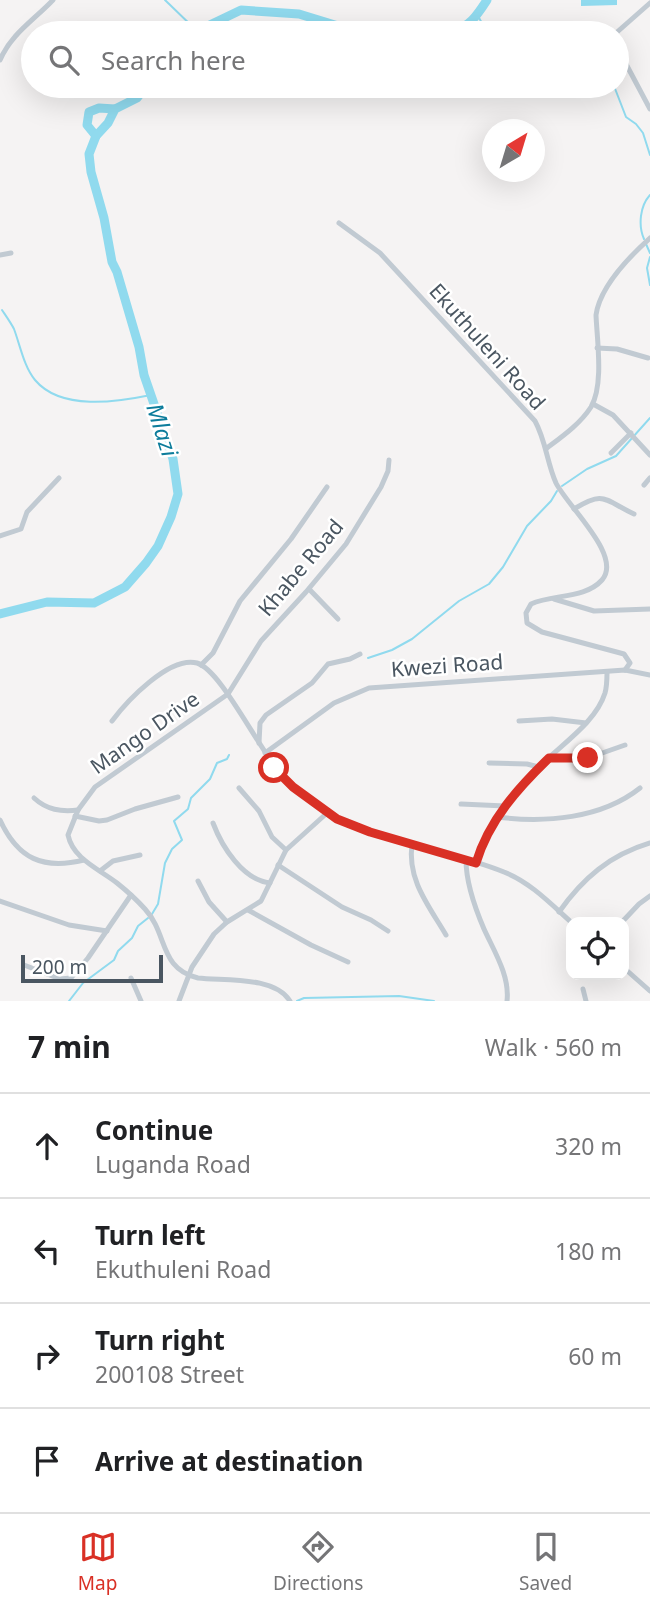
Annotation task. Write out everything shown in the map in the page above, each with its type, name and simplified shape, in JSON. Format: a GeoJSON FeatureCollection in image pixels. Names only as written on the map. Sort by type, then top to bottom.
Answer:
{"type":"FeatureCollection","features":[{"type":"Feature","properties":{"kind":"street"},"geometry":{"type":"LineString","coordinates":[[31,21],[53,0]]}},
{"type":"Feature","properties":{"kind":"street"},"geometry":{"type":"LineString","coordinates":[[629,22],[650,3]]}},
{"type":"Feature","properties":{"kind":"street"},"geometry":{"type":"LineString","coordinates":[[0,60],[21,28]]}},
{"type":"Feature","properties":{"kind":"street"},"geometry":{"type":"LineString","coordinates":[[629,69],[650,109]]}},
{"type":"Feature","properties":{"kind":"street","name":"Ekuthuleni Road"},"geometry":{"type":"LineString","coordinates":[[339,223],[380,253],[535,421],[547,448],[556,482],[607,556],[609,566],[601,581],[585,591],[531,604],[526,618],[532,627],[625,654],[630,663],[625,670]]}},
{"type":"Feature","properties":{"kind":"street"},"geometry":{"type":"LineString","coordinates":[[547,448],[573,428],[593,404],[598,382],[598,304],[613,280],[650,238]]}},
{"type":"Feature","properties":{"kind":"street"},"geometry":{"type":"LineString","coordinates":[[0,255],[12,253]]}},
{"type":"Feature","properties":{"kind":"street"},"geometry":{"type":"LineString","coordinates":[[597,348],[617,349],[648,358]]}},
{"type":"Feature","properties":{"kind":"street"},"geometry":{"type":"LineString","coordinates":[[593,404],[613,415],[650,455]]}},
{"type":"Feature","properties":{"kind":"street"},"geometry":{"type":"LineString","coordinates":[[611,453],[631,433]]}},
{"type":"Feature","properties":{"kind":"street","name":"Khabe Road"},"geometry":{"type":"LineString","coordinates":[[228,694],[261,641],[334,560],[386,477],[389,460]]}},
{"type":"Feature","properties":{"kind":"street"},"geometry":{"type":"LineString","coordinates":[[0,536],[21,529],[30,509],[59,478]]}},
{"type":"Feature","properties":{"kind":"street"},"geometry":{"type":"LineString","coordinates":[[644,485],[650,478]]}},
{"type":"Feature","properties":{"kind":"street"},"geometry":{"type":"LineString","coordinates":[[201,666],[213,653],[240,601],[291,539],[327,487]]}},
{"type":"Feature","properties":{"kind":"street"},"geometry":{"type":"LineString","coordinates":[[574,509],[592,498],[601,497],[634,514]]}},
{"type":"Feature","properties":{"kind":"street"},"geometry":{"type":"LineString","coordinates":[[309,589],[338,619]]}},
{"type":"Feature","properties":{"kind":"street"},"geometry":{"type":"LineString","coordinates":[[551,598],[594,611],[650,609]]}},
{"type":"Feature","properties":{"kind":"street"},"geometry":{"type":"LineString","coordinates":[[260,743],[260,723],[265,715],[312,683],[328,664],[360,654]]}},
{"type":"Feature","properties":{"kind":"street"},"geometry":{"type":"LineString","coordinates":[[112,721],[134,696],[160,674],[182,664],[196,663],[228,694],[274,768],[293,787],[327,813],[352,826],[504,872],[524,882],[566,918]]}},
{"type":"Feature","properties":{"kind":"street","name":"Kwezi Road"},"geometry":{"type":"LineString","coordinates":[[265,753],[334,703],[369,688],[625,670],[650,675]]}},
{"type":"Feature","properties":{"kind":"street"},"geometry":{"type":"LineString","coordinates":[[476,863],[485,838],[505,806],[539,767],[586,723],[605,694],[607,672]]}},
{"type":"Feature","properties":{"kind":"street","name":"Mango Drive"},"geometry":{"type":"LineString","coordinates":[[77,813],[95,787],[228,694]]}},
{"type":"Feature","properties":{"kind":"street"},"geometry":{"type":"LineString","coordinates":[[519,721],[552,719],[586,723]]}},
{"type":"Feature","properties":{"kind":"street"},"geometry":{"type":"LineString","coordinates":[[549,758],[580,760],[625,746]]}},
{"type":"Feature","properties":{"kind":"street"},"geometry":{"type":"LineString","coordinates":[[489,762],[539,767]]}},
{"type":"Feature","properties":{"kind":"street"},"geometry":{"type":"LineString","coordinates":[[497,817],[532,819],[589,813],[622,800],[640,788]]}},
{"type":"Feature","properties":{"kind":"street"},"geometry":{"type":"LineString","coordinates":[[239,789],[259,811],[272,837],[286,850]]}},
{"type":"Feature","properties":{"kind":"street"},"geometry":{"type":"LineString","coordinates":[[34,798],[62,812],[77,813],[99,821],[178,797]]}},
{"type":"Feature","properties":{"kind":"street"},"geometry":{"type":"LineString","coordinates":[[461,804],[505,806]]}},
{"type":"Feature","properties":{"kind":"street"},"geometry":{"type":"LineString","coordinates":[[77,813],[68,835],[75,852],[131,895],[155,922],[176,968],[188,975],[270,985],[283,991],[290,1001]]}},
{"type":"Feature","properties":{"kind":"street"},"geometry":{"type":"LineString","coordinates":[[178,1001],[188,975],[206,944],[227,922],[261,901],[286,850],[327,813]]}},
{"type":"Feature","properties":{"kind":"street"},"geometry":{"type":"LineString","coordinates":[[0,820],[18,849],[38,861],[59,865],[84,860]]}},
{"type":"Feature","properties":{"kind":"street"},"geometry":{"type":"LineString","coordinates":[[213,823],[236,862],[257,879],[270,883]]}},
{"type":"Feature","properties":{"kind":"street"},"geometry":{"type":"LineString","coordinates":[[559,912],[589,876],[604,863],[650,843]]}},
{"type":"Feature","properties":{"kind":"street"},"geometry":{"type":"LineString","coordinates":[[412,844],[410,853],[415,882],[446,935]]}},
{"type":"Feature","properties":{"kind":"street"},"geometry":{"type":"LineString","coordinates":[[100,871],[113,861],[140,855]]}},
{"type":"Feature","properties":{"kind":"street"},"geometry":{"type":"LineString","coordinates":[[467,860],[468,881],[477,911],[505,978],[507,1001]]}},
{"type":"Feature","properties":{"kind":"street"},"geometry":{"type":"LineString","coordinates":[[278,865],[342,907],[388,931]]}},
{"type":"Feature","properties":{"kind":"street"},"geometry":{"type":"LineString","coordinates":[[198,881],[209,902],[227,922]]}},
{"type":"Feature","properties":{"kind":"street"},"geometry":{"type":"LineString","coordinates":[[24,965],[68,980],[75,975],[131,895]]}},
{"type":"Feature","properties":{"kind":"street"},"geometry":{"type":"LineString","coordinates":[[627,917],[650,896]]}},
{"type":"Feature","properties":{"kind":"street"},"geometry":{"type":"LineString","coordinates":[[0,901],[69,925],[107,931]]}},
{"type":"Feature","properties":{"kind":"street"},"geometry":{"type":"LineString","coordinates":[[248,911],[348,962]]}},
{"type":"Feature","properties":{"kind":"street"},"geometry":{"type":"LineString","coordinates":[[629,972],[650,991]]}},
{"type":"Feature","properties":{"kind":"street"},"geometry":{"type":"LineString","coordinates":[[131,978],[141,1001]]}},
{"type":"Feature","properties":{"kind":"street"},"geometry":{"type":"LineString","coordinates":[[583,989],[586,1001]]}},
{"type":"Feature","properties":{"kind":"water"},"geometry":{"type":"Polygon","coordinates":[[[581,0],[617,0],[617,5],[581,6],[581,0]]]}},
{"type":"Feature","properties":{"kind":"waterway"},"geometry":{"type":"LineString","coordinates":[[165,0],[187,21]]}},
{"type":"Feature","properties":{"kind":"waterway","name":"Mlazi"},"geometry":{"type":"LineString","coordinates":[[471,21],[487,0]]}},
{"type":"Feature","properties":{"kind":"waterway","name":"Mlazi"},"geometry":{"type":"LineString","coordinates":[[218,21],[241,10],[299,14],[322,21]]}},
{"type":"Feature","properties":{"kind":"waterway"},"geometry":{"type":"LineString","coordinates":[[478,16],[481,21]]}},
{"type":"Feature","properties":{"kind":"waterway","name":"Mlazi"},"geometry":{"type":"LineString","coordinates":[[0,614],[47,602],[94,603],[125,587],[158,546],[178,494],[173,459],[144,375],[139,347],[112,262],[89,154],[96,136],[108,123],[115,109],[137,98]]}},
{"type":"Feature","properties":{"kind":"waterway"},"geometry":{"type":"LineString","coordinates":[[619,98],[626,117],[643,133],[650,155]]}},
{"type":"Feature","properties":{"kind":"waterway","name":"Mlazi"},"geometry":{"type":"LineString","coordinates":[[96,136],[87,125],[89,112],[99,108],[115,109]]}},
{"type":"Feature","properties":{"kind":"waterway"},"geometry":{"type":"LineString","coordinates":[[644,239],[641,216],[650,195]]}},
{"type":"Feature","properties":{"kind":"waterway"},"geometry":{"type":"LineString","coordinates":[[646,244],[650,253]]}},
{"type":"Feature","properties":{"kind":"waterway"},"geometry":{"type":"LineString","coordinates":[[650,257],[647,268],[650,285]]}},
{"type":"Feature","properties":{"kind":"waterway"},"geometry":{"type":"LineString","coordinates":[[2,310],[14,329],[31,375],[46,390],[59,396],[90,402],[151,395]]}},
{"type":"Feature","properties":{"kind":"waterway"},"geometry":{"type":"LineString","coordinates":[[562,486],[587,469],[616,456],[650,418]]}},
{"type":"Feature","properties":{"kind":"waterway"},"geometry":{"type":"LineString","coordinates":[[368,658],[392,650],[412,639],[459,601],[489,584],[503,567],[527,526],[557,491]]}},
{"type":"Feature","properties":{"kind":"waterway"},"geometry":{"type":"LineString","coordinates":[[152,914],[158,904],[165,863],[172,849],[182,840],[174,821],[188,809],[191,798],[210,779],[217,763],[227,759],[229,755]]}},
{"type":"Feature","properties":{"kind":"waterway"},"geometry":{"type":"LineString","coordinates":[[69,1001],[83,983],[114,960],[138,926],[148,918]]}},
{"type":"Feature","properties":{"kind":"waterway"},"geometry":{"type":"LineString","coordinates":[[297,1001],[304,998],[399,996],[434,1001]]}},
{"type":"Feature","properties":{"kind":"route"},"geometry":{"type":"LineString","coordinates":[[274,768],[293,787],[337,819],[370,832],[476,863],[492,824],[539,767],[549,758],[588,758]]}}]}
